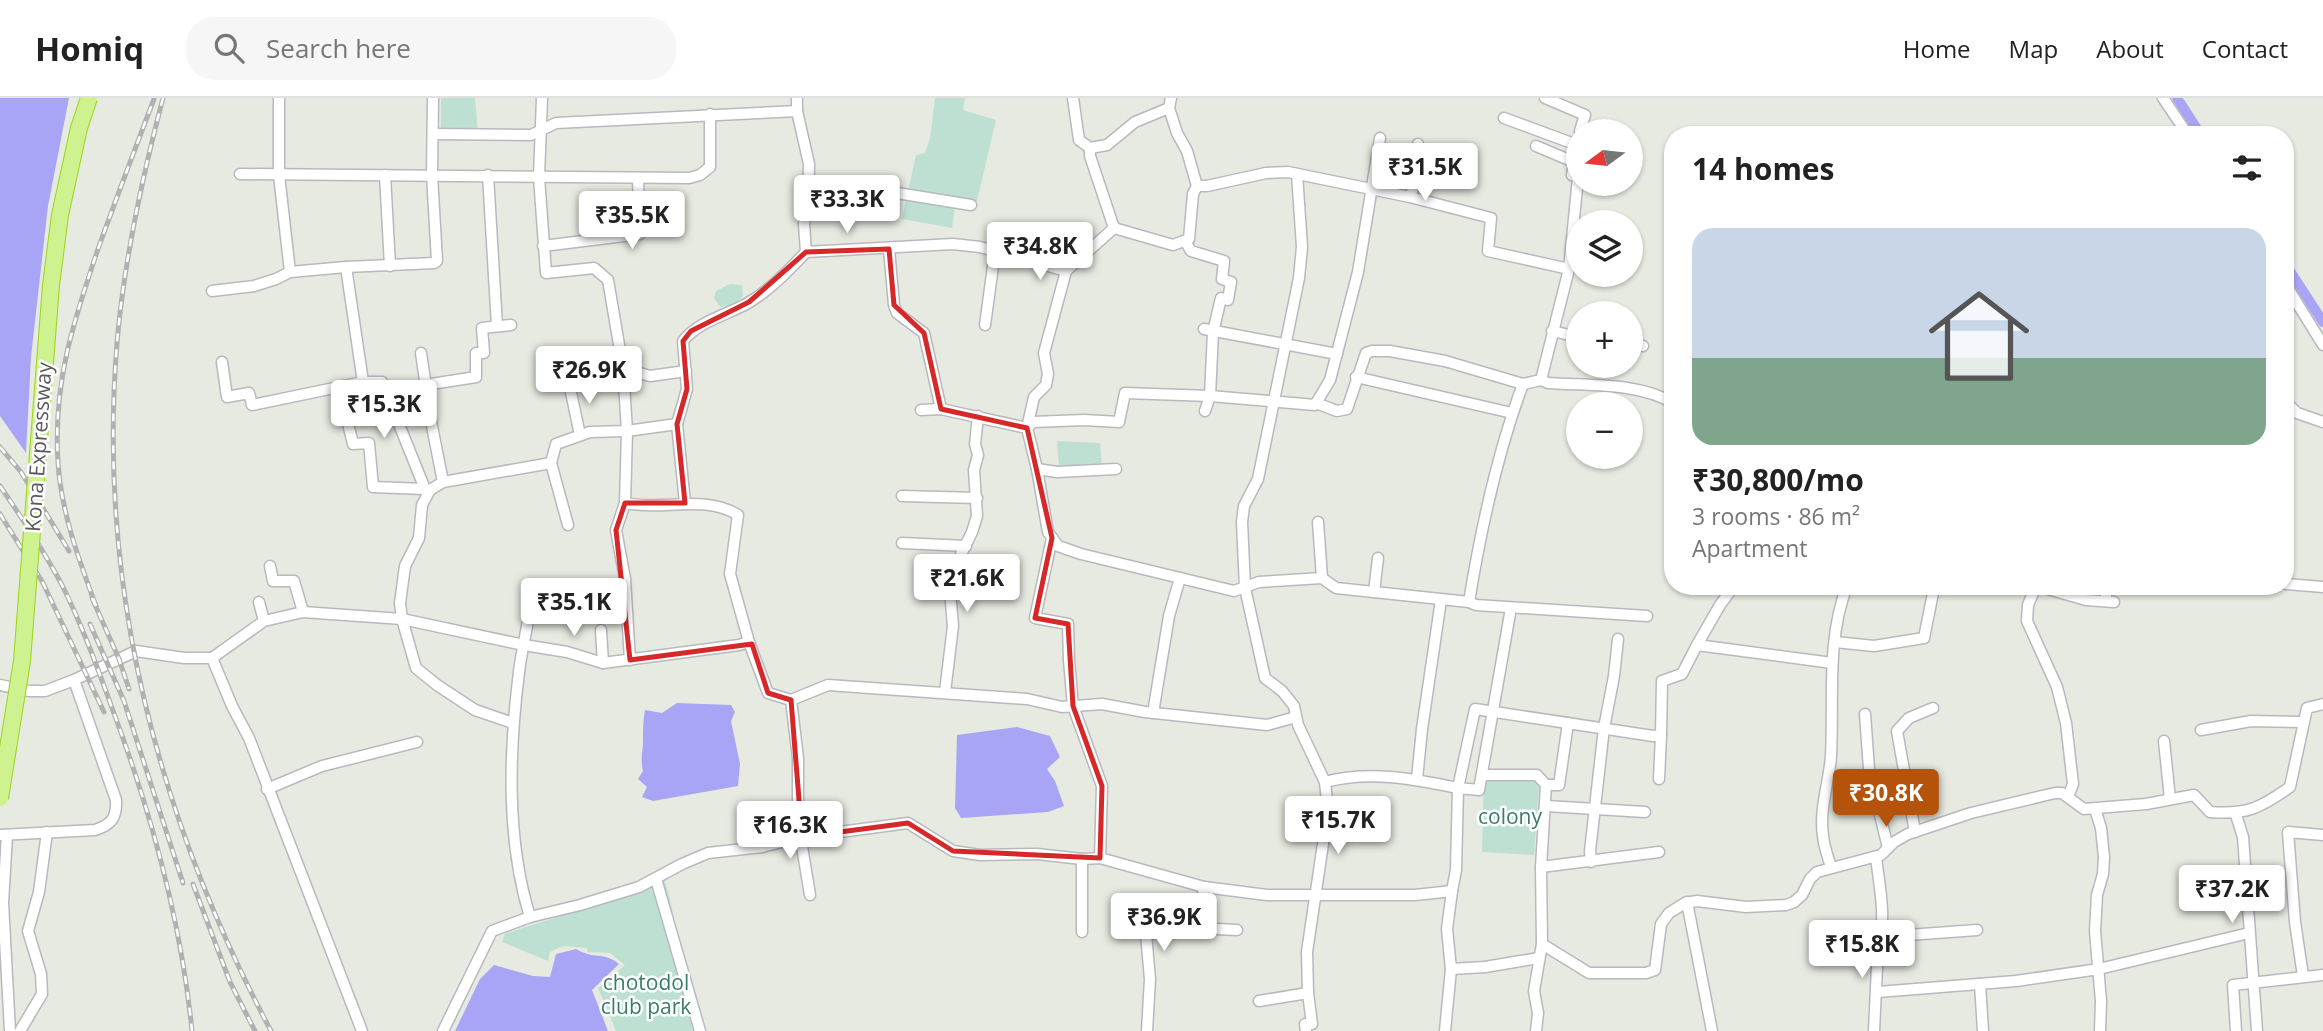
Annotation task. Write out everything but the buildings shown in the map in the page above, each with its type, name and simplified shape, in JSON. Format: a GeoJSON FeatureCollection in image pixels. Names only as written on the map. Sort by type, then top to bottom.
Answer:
{"type":"FeatureCollection","features":[{"type":"Feature","properties":{"kind":"highway","name":"Kona Expressway"},"geometry":{"type":"LineString","coordinates":[[0,798],[22,661],[51,285],[60,215],[79,128],[89,98]]}},
{"type":"Feature","properties":{"kind":"street"},"geometry":{"type":"LineString","coordinates":[[279,98],[279,175],[290,272]]}},
{"type":"Feature","properties":{"kind":"street"},"geometry":{"type":"LineString","coordinates":[[212,291],[254,286],[290,272],[437,261],[432,175],[433,98]]}},
{"type":"Feature","properties":{"kind":"street"},"geometry":{"type":"LineString","coordinates":[[542,98],[539,177],[546,273],[594,268],[608,280],[623,368],[625,503],[616,530],[625,579],[630,660]]}},
{"type":"Feature","properties":{"kind":"street"},"geometry":{"type":"LineString","coordinates":[[797,98],[797,111],[809,164],[808,202],[804,224],[806,252]]}},
{"type":"Feature","properties":{"kind":"street"},"geometry":{"type":"LineString","coordinates":[[1073,98],[1079,140],[1090,148],[1107,145],[1135,122],[1170,103],[1177,133],[1187,151],[1197,186],[1189,239],[1173,244],[1114,228]]}},
{"type":"Feature","properties":{"kind":"street"},"geometry":{"type":"LineString","coordinates":[[1545,98],[1584,115],[1583,119]]}},
{"type":"Feature","properties":{"kind":"street"},"geometry":{"type":"LineString","coordinates":[[2163,98],[2182,126]]}},
{"type":"Feature","properties":{"kind":"street"},"geometry":{"type":"LineString","coordinates":[[433,134],[531,135],[556,123],[797,111]]}},
{"type":"Feature","properties":{"kind":"street"},"geometry":{"type":"LineString","coordinates":[[240,174],[488,175],[638,180],[689,178],[700,175],[710,167],[710,114]]}},
{"type":"Feature","properties":{"kind":"street"},"geometry":{"type":"LineString","coordinates":[[1504,118],[1566,137]]}},
{"type":"Feature","properties":{"kind":"street"},"geometry":{"type":"LineString","coordinates":[[1316,403],[1330,380],[1358,272],[1380,138]]}},
{"type":"Feature","properties":{"kind":"street"},"geometry":{"type":"LineString","coordinates":[[1410,197],[1415,184],[1418,144]]}},
{"type":"Feature","properties":{"kind":"street"},"geometry":{"type":"LineString","coordinates":[[1536,146],[1566,159]]}},
{"type":"Feature","properties":{"kind":"street"},"geometry":{"type":"LineString","coordinates":[[1090,148],[1090,156],[1114,228]]}},
{"type":"Feature","properties":{"kind":"street"},"geometry":{"type":"LineString","coordinates":[[1197,186],[1266,173],[1288,172],[1410,197],[1491,218],[1488,251],[1566,268]]}},
{"type":"Feature","properties":{"kind":"street"},"geometry":{"type":"LineString","coordinates":[[1297,174],[1302,247],[1299,278],[1258,479],[1244,506],[1242,522],[1245,588],[1265,678],[1282,691],[1294,706],[1298,725],[1325,782],[1328,810],[1307,952],[1312,1024],[1305,1024],[1306,1031]]}},
{"type":"Feature","properties":{"kind":"street"},"geometry":{"type":"LineString","coordinates":[[385,175],[390,266]]}},
{"type":"Feature","properties":{"kind":"street"},"geometry":{"type":"LineString","coordinates":[[488,175],[497,326]]}},
{"type":"Feature","properties":{"kind":"street"},"geometry":{"type":"LineString","coordinates":[[543,246],[640,234],[638,180]]}},
{"type":"Feature","properties":{"kind":"street"},"geometry":{"type":"LineString","coordinates":[[808,189],[891,192],[971,205]]}},
{"type":"Feature","properties":{"kind":"street"},"geometry":{"type":"LineString","coordinates":[[1114,228],[1066,271],[1044,353],[1048,374],[1046,385],[1034,397],[1027,428],[1037,468],[1044,518],[1058,546],[1234,590],[1259,582],[1322,578],[1336,587],[1476,605],[1647,616]]}},
{"type":"Feature","properties":{"kind":"street"},"geometry":{"type":"LineString","coordinates":[[1185,241],[1191,251],[1224,261],[1222,279],[1231,282],[1228,300],[1221,298],[1208,331],[1210,396],[1205,411]]}},
{"type":"Feature","properties":{"kind":"street"},"geometry":{"type":"LineString","coordinates":[[685,503],[677,424],[687,389],[683,341],[691,331],[749,302],[782,277],[806,252],[953,244],[995,251],[1066,271]]}},
{"type":"Feature","properties":{"kind":"street"},"geometry":{"type":"LineString","coordinates":[[889,249],[894,305],[897,313],[924,333],[941,409]]}},
{"type":"Feature","properties":{"kind":"street"},"geometry":{"type":"LineString","coordinates":[[985,325],[995,251]]}},
{"type":"Feature","properties":{"kind":"street"},"geometry":{"type":"LineString","coordinates":[[346,267],[363,382]]}},
{"type":"Feature","properties":{"kind":"street"},"geometry":{"type":"LineString","coordinates":[[1541,380],[1566,280]]}},
{"type":"Feature","properties":{"kind":"street"},"geometry":{"type":"LineString","coordinates":[[2294,298],[2323,345]]}},
{"type":"Feature","properties":{"kind":"street"},"geometry":{"type":"LineString","coordinates":[[425,385],[476,377],[476,354],[484,353],[482,327],[511,324]]}},
{"type":"Feature","properties":{"kind":"street"},"geometry":{"type":"LineString","coordinates":[[1208,331],[1337,354]]}},
{"type":"Feature","properties":{"kind":"street"},"geometry":{"type":"LineString","coordinates":[[1552,331],[1566,334]]}},
{"type":"Feature","properties":{"kind":"street"},"geometry":{"type":"LineString","coordinates":[[1027,428],[1033,422],[1119,422],[1125,393],[1316,403],[1337,411],[1348,409],[1356,377],[1366,353],[1372,351],[1390,351],[1445,361],[1523,384],[1541,380],[1548,383],[1631,389],[1664,398]]}},
{"type":"Feature","properties":{"kind":"street"},"geometry":{"type":"LineString","coordinates":[[421,353],[443,482]]}},
{"type":"Feature","properties":{"kind":"street"},"geometry":{"type":"LineString","coordinates":[[222,362],[227,397],[249,393],[252,405],[363,382],[382,382],[428,490],[422,505],[419,538],[405,566],[400,603],[416,668],[475,710],[513,723]]}},
{"type":"Feature","properties":{"kind":"street"},"geometry":{"type":"LineString","coordinates":[[623,368],[650,376],[686,371]]}},
{"type":"Feature","properties":{"kind":"street"},"geometry":{"type":"LineString","coordinates":[[1356,377],[1512,413]]}},
{"type":"Feature","properties":{"kind":"street"},"geometry":{"type":"LineString","coordinates":[[569,383],[580,435]]}},
{"type":"Feature","properties":{"kind":"street"},"geometry":{"type":"LineString","coordinates":[[1469,602],[1479,538],[1512,413],[1523,384]]}},
{"type":"Feature","properties":{"kind":"street"},"geometry":{"type":"LineString","coordinates":[[339,387],[353,444],[369,443],[373,487],[428,490],[443,482],[551,463]]}},
{"type":"Feature","properties":{"kind":"street"},"geometry":{"type":"LineString","coordinates":[[921,410],[941,409],[1027,428]]}},
{"type":"Feature","properties":{"kind":"street"},"geometry":{"type":"LineString","coordinates":[[2294,409],[2323,422]]}},
{"type":"Feature","properties":{"kind":"street"},"geometry":{"type":"LineString","coordinates":[[945,692],[953,626],[949,579],[966,546],[977,516],[974,470],[978,455],[975,444],[978,416]]}},
{"type":"Feature","properties":{"kind":"street"},"geometry":{"type":"LineString","coordinates":[[568,525],[551,463],[556,444],[590,432],[626,431],[677,424]]}},
{"type":"Feature","properties":{"kind":"street"},"geometry":{"type":"LineString","coordinates":[[1037,468],[1057,472],[1116,469]]}},
{"type":"Feature","properties":{"kind":"street"},"geometry":{"type":"LineString","coordinates":[[902,496],[977,498]]}},
{"type":"Feature","properties":{"kind":"street"},"geometry":{"type":"LineString","coordinates":[[625,503],[638,506],[685,503],[728,509],[738,515],[730,574],[749,642],[768,693],[791,700],[828,685],[1027,699],[1062,707],[1102,704],[1153,713],[1267,725],[1296,717]]}},
{"type":"Feature","properties":{"kind":"street"},"geometry":{"type":"LineString","coordinates":[[1318,522],[1322,578]]}},
{"type":"Feature","properties":{"kind":"street"},"geometry":{"type":"LineString","coordinates":[[1052,538],[1035,618],[1068,624],[1073,706],[1102,786],[1100,858]]}},
{"type":"Feature","properties":{"kind":"street"},"geometry":{"type":"LineString","coordinates":[[902,543],[966,546]]}},
{"type":"Feature","properties":{"kind":"street"},"geometry":{"type":"LineString","coordinates":[[1374,592],[1378,558]]}},
{"type":"Feature","properties":{"kind":"street"},"geometry":{"type":"LineString","coordinates":[[270,566],[273,581],[294,581],[303,612]]}},
{"type":"Feature","properties":{"kind":"street"},"geometry":{"type":"LineString","coordinates":[[1153,713],[1169,616],[1180,578]]}},
{"type":"Feature","properties":{"kind":"street"},"geometry":{"type":"LineString","coordinates":[[2294,585],[2323,587]]}},
{"type":"Feature","properties":{"kind":"street"},"geometry":{"type":"LineString","coordinates":[[1660,779],[1662,681],[1682,674],[1727,595]]}},
{"type":"Feature","properties":{"kind":"street"},"geometry":{"type":"LineString","coordinates":[[1831,867],[1822,836],[1824,796],[1831,758],[1832,663],[1844,595]]}},
{"type":"Feature","properties":{"kind":"street"},"geometry":{"type":"LineString","coordinates":[[1835,642],[1874,646],[1924,638],[1933,595]]}},
{"type":"Feature","properties":{"kind":"street"},"geometry":{"type":"LineString","coordinates":[[2033,595],[2028,605],[2027,621],[2057,687],[2066,723],[2073,784],[2068,797]]}},
{"type":"Feature","properties":{"kind":"street"},"geometry":{"type":"LineString","coordinates":[[2069,595],[2110,602],[2108,595]]}},
{"type":"Feature","properties":{"kind":"street"},"geometry":{"type":"LineString","coordinates":[[530,917],[517,863],[513,723],[524,645],[529,628],[531,598]]}},
{"type":"Feature","properties":{"kind":"street"},"geometry":{"type":"LineString","coordinates":[[1417,779],[1441,600]]}},
{"type":"Feature","properties":{"kind":"street"},"geometry":{"type":"LineString","coordinates":[[259,602],[264,621]]}},
{"type":"Feature","properties":{"kind":"street"},"geometry":{"type":"LineString","coordinates":[[1325,782],[1347,776],[1372,775],[1417,779],[1458,789],[1479,790],[1511,608]]}},
{"type":"Feature","properties":{"kind":"street"},"geometry":{"type":"LineString","coordinates":[[0,685],[29,691],[46,691],[136,651],[184,658],[212,658],[264,621],[303,612],[402,619],[567,652],[603,663],[749,642]]}},
{"type":"Feature","properties":{"kind":"street"},"geometry":{"type":"LineString","coordinates":[[601,630],[603,663]]}},
{"type":"Feature","properties":{"kind":"street"},"geometry":{"type":"LineString","coordinates":[[1591,862],[1594,808],[1618,639]]}},
{"type":"Feature","properties":{"kind":"street"},"geometry":{"type":"LineString","coordinates":[[1697,645],[1832,663]]}},
{"type":"Feature","properties":{"kind":"street"},"geometry":{"type":"LineString","coordinates":[[212,658],[249,738],[362,1031]]}},
{"type":"Feature","properties":{"kind":"street"},"geometry":{"type":"LineString","coordinates":[[10,1031],[3,903],[3,835],[95,830],[107,827],[117,811],[116,800],[74,680]]}},
{"type":"Feature","properties":{"kind":"street"},"geometry":{"type":"LineString","coordinates":[[791,700],[799,758],[798,822],[810,895]]}},
{"type":"Feature","properties":{"kind":"street"},"geometry":{"type":"LineString","coordinates":[[1542,944],[1589,973],[1646,973],[1655,970],[1661,924],[1669,913],[1687,902],[1746,907],[1786,905],[1802,895],[1813,875],[1831,867],[1877,857],[1902,837],[1971,813],[2054,793],[2062,793],[2081,808],[2095,809],[2146,804],[2194,795],[2210,812],[2235,815],[2255,808],[2290,786],[2307,708],[2323,704]]}},
{"type":"Feature","properties":{"kind":"street"},"geometry":{"type":"LineString","coordinates":[[1915,832],[1897,731],[1909,718],[1933,708]]}},
{"type":"Feature","properties":{"kind":"street"},"geometry":{"type":"LineString","coordinates":[[1445,1031],[1451,969],[1447,929],[1456,870],[1458,789],[1475,709],[1661,735]]}},
{"type":"Feature","properties":{"kind":"street"},"geometry":{"type":"LineString","coordinates":[[1865,714],[1869,769],[1888,848]]}},
{"type":"Feature","properties":{"kind":"street"},"geometry":{"type":"LineString","coordinates":[[2201,730],[2251,721],[2303,722]]}},
{"type":"Feature","properties":{"kind":"street"},"geometry":{"type":"LineString","coordinates":[[1546,785],[1559,785],[1568,723]]}},
{"type":"Feature","properties":{"kind":"street"},"geometry":{"type":"LineString","coordinates":[[2164,741],[2170,799]]}},
{"type":"Feature","properties":{"kind":"street"},"geometry":{"type":"LineString","coordinates":[[267,789],[322,766],[417,742]]}},
{"type":"Feature","properties":{"kind":"street"},"geometry":{"type":"LineString","coordinates":[[1482,775],[1537,775],[1546,785],[1541,867],[1542,944],[1534,991],[1538,1013],[1536,1031]]}},
{"type":"Feature","properties":{"kind":"street"},"geometry":{"type":"LineString","coordinates":[[1546,807],[1645,812]]}},
{"type":"Feature","properties":{"kind":"street"},"geometry":{"type":"LineString","coordinates":[[2095,809],[2101,828],[2104,857],[2096,919],[2100,1031]]}},
{"type":"Feature","properties":{"kind":"street"},"geometry":{"type":"LineString","coordinates":[[2235,815],[2242,837],[2257,1031]]}},
{"type":"Feature","properties":{"kind":"street"},"geometry":{"type":"LineString","coordinates":[[762,847],[764,834],[769,830],[798,822]]}},
{"type":"Feature","properties":{"kind":"street"},"geometry":{"type":"LineString","coordinates":[[443,1031],[492,931],[530,917],[639,887],[708,853],[762,847],[802,837],[908,823],[953,851],[980,855],[1037,854],[1082,859],[1100,858],[1204,887],[1267,895],[1415,895],[1452,891]]}},
{"type":"Feature","properties":{"kind":"street"},"geometry":{"type":"LineString","coordinates":[[20,1031],[42,994],[41,974],[28,931],[38,892],[47,832]]}},
{"type":"Feature","properties":{"kind":"street"},"geometry":{"type":"LineString","coordinates":[[2302,976],[2288,832],[2323,835]]}},
{"type":"Feature","properties":{"kind":"street"},"geometry":{"type":"LineString","coordinates":[[1541,867],[1659,852]]}},
{"type":"Feature","properties":{"kind":"street"},"geometry":{"type":"LineString","coordinates":[[1874,1031],[1882,913],[1877,857]]}},
{"type":"Feature","properties":{"kind":"street"},"geometry":{"type":"LineString","coordinates":[[1082,859],[1082,932]]}},
{"type":"Feature","properties":{"kind":"street"},"geometry":{"type":"LineString","coordinates":[[656,879],[700,1031]]}},
{"type":"Feature","properties":{"kind":"street"},"geometry":{"type":"LineString","coordinates":[[1198,928],[1204,887]]}},
{"type":"Feature","properties":{"kind":"street"},"geometry":{"type":"LineString","coordinates":[[1687,902],[1712,1031]]}},
{"type":"Feature","properties":{"kind":"street"},"geometry":{"type":"LineString","coordinates":[[1147,1031],[1150,979],[1146,934],[1198,928],[1237,930]]}},
{"type":"Feature","properties":{"kind":"street"},"geometry":{"type":"LineString","coordinates":[[1881,937],[1978,930]]}},
{"type":"Feature","properties":{"kind":"street"},"geometry":{"type":"LineString","coordinates":[[1878,992],[1980,984],[2099,969],[2249,933]]}},
{"type":"Feature","properties":{"kind":"street"},"geometry":{"type":"LineString","coordinates":[[1451,969],[1485,967],[1539,958]]}},
{"type":"Feature","properties":{"kind":"street"},"geometry":{"type":"LineString","coordinates":[[2236,1031],[2233,985],[2323,975]]}},
{"type":"Feature","properties":{"kind":"street"},"geometry":{"type":"LineString","coordinates":[[1980,984],[1983,1031]]}},
{"type":"Feature","properties":{"kind":"street"},"geometry":{"type":"LineString","coordinates":[[1259,1002],[1308,993]]}},
{"type":"Feature","properties":{"kind":"highlighted area"},"geometry":{"type":"Polygon","coordinates":[[[889,249],[894,305],[924,333],[941,409],[1027,428],[1052,538],[1035,618],[1068,624],[1073,706],[1102,786],[1100,858],[953,851],[908,823],[802,837],[791,700],[768,693],[752,644],[630,660],[616,530],[625,503],[685,503],[677,424],[687,389],[683,341],[691,331],[749,302],[806,252],[889,249]]]}},
{"type":"Feature","properties":{"kind":"green space"},"geometry":{"type":"Polygon","coordinates":[[[441,98],[475,98],[478,134],[441,135],[441,98]]]}},
{"type":"Feature","properties":{"kind":"green space"},"geometry":{"type":"Polygon","coordinates":[[[935,98],[965,98],[963,110],[996,120],[976,205],[956,200],[952,228],[902,219],[916,155],[925,153],[930,138],[935,98]]]}},
{"type":"Feature","properties":{"kind":"green space"},"geometry":{"type":"Polygon","coordinates":[[[730,284],[742,285],[743,296],[734,304],[720,307],[714,298],[716,291],[730,284]]]}},
{"type":"Feature","properties":{"kind":"green space"},"geometry":{"type":"Polygon","coordinates":[[[1057,441],[1100,443],[1102,468],[1059,468],[1057,441]]]}},
{"type":"Feature","properties":{"kind":"green space","name":"colony"},"geometry":{"type":"Polygon","coordinates":[[[1540,773],[1534,855],[1482,852],[1484,774],[1540,773]]]}},
{"type":"Feature","properties":{"kind":"green space","name":"chotodol club park"},"geometry":{"type":"Polygon","coordinates":[[[663,875],[673,913],[684,992],[693,1031],[616,1031],[598,988],[625,965],[610,953],[587,952],[587,948],[563,946],[550,952],[548,961],[502,942],[505,934],[625,894],[663,875]]]}},
{"type":"Feature","properties":{"kind":"shaded area"},"geometry":{"type":"Polygon","coordinates":[[[0,98],[69,98],[48,206],[31,357],[26,453],[0,416],[0,98]]]}},
{"type":"Feature","properties":{"kind":"shaded area"},"geometry":{"type":"Polygon","coordinates":[[[677,703],[731,705],[735,712],[731,721],[740,764],[738,786],[653,801],[642,797],[647,787],[638,779],[643,771],[645,710],[662,713],[677,703]]]}},
{"type":"Feature","properties":{"kind":"shaded area"},"geometry":{"type":"Polygon","coordinates":[[[1017,727],[1050,736],[1060,757],[1047,769],[1055,781],[1064,806],[1048,812],[961,818],[955,808],[957,735],[1017,727]]]}},
{"type":"Feature","properties":{"kind":"shaded area"},"geometry":{"type":"Polygon","coordinates":[[[576,949],[619,964],[592,990],[608,1031],[455,1031],[480,979],[494,965],[533,976],[550,977],[556,954],[576,949]]]}},
{"type":"Feature","properties":{"kind":"waterway"},"geometry":{"type":"LineString","coordinates":[[2177,98],[2195,126]]}},
{"type":"Feature","properties":{"kind":"waterway"},"geometry":{"type":"LineString","coordinates":[[2294,277],[2323,322]]}},
{"type":"Feature","properties":{"kind":"railway"},"geometry":{"type":"LineString","coordinates":[[163,98],[135,219],[117,343],[113,434],[117,523],[127,611],[144,698],[167,783],[196,867],[231,950],[271,1031]]}},
{"type":"Feature","properties":{"kind":"railway"},"geometry":{"type":"LineString","coordinates":[[96,606],[77,553],[60,481],[57,433],[62,379],[80,302],[154,99]]}},
{"type":"Feature","properties":{"kind":"railway"},"geometry":{"type":"LineString","coordinates":[[0,447],[21,472],[69,551]]}},
{"type":"Feature","properties":{"kind":"railway"},"geometry":{"type":"LineString","coordinates":[[0,486],[40,547],[69,600],[83,630],[126,747],[152,827],[172,907],[192,1031]]}},
{"type":"Feature","properties":{"kind":"railway"},"geometry":{"type":"LineString","coordinates":[[0,514],[43,583],[104,712]]}},
{"type":"Feature","properties":{"kind":"railway"},"geometry":{"type":"LineString","coordinates":[[92,598],[129,689]]}},
{"type":"Feature","properties":{"kind":"railway"},"geometry":{"type":"LineString","coordinates":[[90,624],[124,701],[183,883]]}},
{"type":"Feature","properties":{"kind":"railway"},"geometry":{"type":"LineString","coordinates":[[193,884],[230,982],[255,1031]]}}]}
